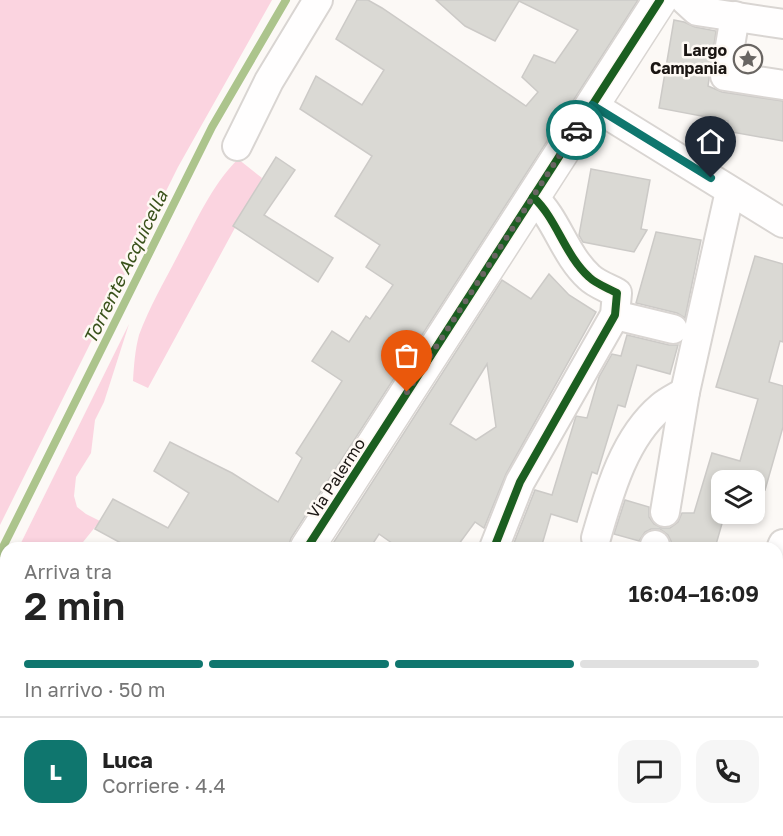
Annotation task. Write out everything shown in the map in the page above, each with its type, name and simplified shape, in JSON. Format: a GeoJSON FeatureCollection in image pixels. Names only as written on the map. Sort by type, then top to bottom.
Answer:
{"type":"FeatureCollection","features":[{"type":"Feature","properties":{"kind":"main road","name":"Via Palermo"},"geometry":{"type":"LineString","coordinates":[[311,542],[660,0]]}},
{"type":"Feature","properties":{"kind":"street"},"geometry":{"type":"LineString","coordinates":[[237,146],[269,81],[318,0]]}},
{"type":"Feature","properties":{"kind":"street"},"geometry":{"type":"LineString","coordinates":[[685,0],[697,11],[783,24]]}},
{"type":"Feature","properties":{"kind":"street"},"geometry":{"type":"LineString","coordinates":[[735,16],[725,76],[783,85]]}},
{"type":"Feature","properties":{"kind":"street"},"geometry":{"type":"LineString","coordinates":[[592,105],[783,223]]}},
{"type":"Feature","properties":{"kind":"street"},"geometry":{"type":"LineString","coordinates":[[665,512],[685,392],[730,191]]}},
{"type":"Feature","properties":{"kind":"street"},"geometry":{"type":"LineString","coordinates":[[496,542],[520,482],[615,315],[617,293],[590,278],[568,253],[542,205],[533,197]]}},
{"type":"Feature","properties":{"kind":"street"},"geometry":{"type":"LineString","coordinates":[[615,315],[673,329]]}},
{"type":"Feature","properties":{"kind":"street"},"geometry":{"type":"LineString","coordinates":[[596,538],[610,491],[631,445],[647,421],[662,406],[685,392]]}},
{"type":"Feature","properties":{"kind":"shaded area"},"geometry":{"type":"Polygon","coordinates":[[[0,0],[272,0],[178,167],[0,525],[0,0]]]}},
{"type":"Feature","properties":{"kind":"shaded area"},"geometry":{"type":"Polygon","coordinates":[[[238,159],[262,178],[148,388],[133,381],[139,335],[157,295],[204,206],[238,159]]]}},
{"type":"Feature","properties":{"kind":"shaded area"},"geometry":{"type":"Polygon","coordinates":[[[129,324],[104,402],[95,420],[91,453],[76,477],[74,496],[77,507],[100,521],[83,542],[21,542],[129,324]]]}},
{"type":"Feature","properties":{"kind":"building"},"geometry":{"type":"Polygon","coordinates":[[[357,0],[368,0],[526,106],[538,92],[522,77],[534,55],[555,63],[578,30],[519,1],[495,41],[465,26],[436,0],[638,0],[290,542],[119,542],[95,529],[113,499],[168,528],[189,493],[154,471],[170,442],[232,473],[278,502],[302,458],[296,453],[342,381],[312,361],[332,331],[349,342],[366,316],[370,319],[393,285],[366,267],[380,245],[335,216],[372,156],[300,109],[316,76],[362,105],[384,70],[336,39],[357,0]]]}},
{"type":"Feature","properties":{"kind":"building"},"geometry":{"type":"Polygon","coordinates":[[[674,20],[716,31],[708,86],[722,92],[783,101],[783,141],[726,131],[728,121],[659,108],[674,20]]]}},
{"type":"Feature","properties":{"kind":"building"},"geometry":{"type":"Polygon","coordinates":[[[276,157],[295,170],[264,215],[333,258],[318,282],[233,226],[276,157]]]}},
{"type":"Feature","properties":{"kind":"building"},"geometry":{"type":"Polygon","coordinates":[[[591,169],[650,180],[641,229],[647,230],[634,252],[583,242],[579,235],[591,169]]]}},
{"type":"Feature","properties":{"kind":"building"},"geometry":{"type":"Polygon","coordinates":[[[656,232],[701,240],[685,318],[677,313],[636,303],[656,232]]]}},
{"type":"Feature","properties":{"kind":"building"},"geometry":{"type":"Polygon","coordinates":[[[755,256],[783,264],[783,342],[780,341],[769,382],[783,386],[783,427],[765,490],[765,470],[711,470],[711,524],[722,524],[717,542],[671,542],[668,535],[660,529],[645,532],[639,541],[614,534],[625,500],[649,507],[649,517],[654,524],[662,528],[670,528],[678,522],[682,513],[694,513],[712,453],[740,461],[758,399],[716,387],[755,256]]]}},
{"type":"Feature","properties":{"kind":"building"},"geometry":{"type":"Polygon","coordinates":[[[549,274],[569,295],[596,312],[506,474],[484,528],[475,522],[460,542],[390,542],[379,534],[374,542],[334,542],[502,280],[531,299],[549,274]],[[487,364],[450,424],[476,440],[496,427],[487,364]]]}},
{"type":"Feature","properties":{"kind":"building"},"geometry":{"type":"Polygon","coordinates":[[[627,335],[678,345],[670,374],[637,365],[625,407],[618,405],[597,474],[592,472],[577,522],[551,514],[543,542],[514,542],[535,490],[552,495],[576,416],[587,418],[599,377],[612,354],[621,356],[627,335]]]}},
{"type":"Feature","properties":{"kind":"waterway","name":"Torrente Acquicella"},"geometry":{"type":"LineString","coordinates":[[5,542],[212,127],[286,0]]}},
{"type":"Feature","properties":{"kind":"cycle path"},"geometry":{"type":"LineString","coordinates":[[311,542],[660,0]]}},
{"type":"Feature","properties":{"kind":"cycle path"},"geometry":{"type":"LineString","coordinates":[[496,542],[520,482],[615,315],[617,293],[595,282],[580,268],[548,216],[533,197]]}},
{"type":"Feature","properties":{"kind":"way so far"},"geometry":{"type":"LineString","coordinates":[[407,392],[576,130]]}},
{"type":"Feature","properties":{"kind":"place","name":"Largo Campania"},"geometry":{"type":"Point","coordinates":[748,59]}},
{"type":"Feature","properties":{"kind":"route"},"geometry":{"type":"LineString","coordinates":[[576,130],[592,105],[711,178]]}}]}
